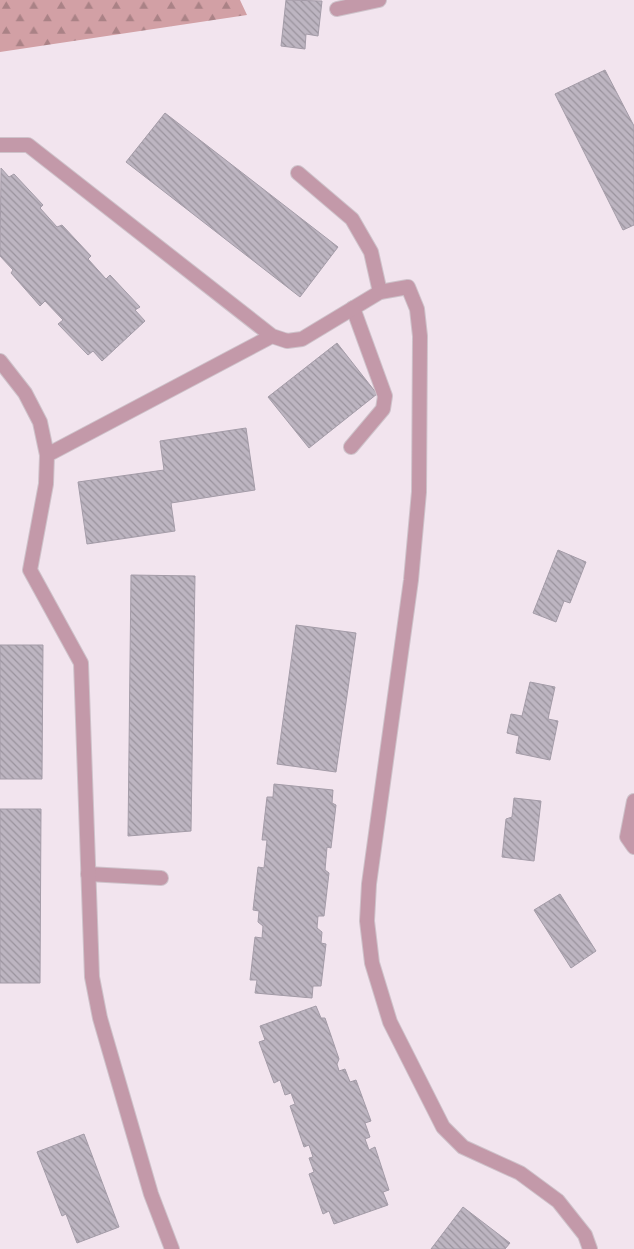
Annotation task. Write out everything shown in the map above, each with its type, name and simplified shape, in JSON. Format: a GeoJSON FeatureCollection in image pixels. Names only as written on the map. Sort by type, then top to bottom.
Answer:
{"type":"FeatureCollection","features":[{"type":"Feature","properties":{"kind":"street"},"geometry":{"type":"LineString","coordinates":[[337,9],[379,0]]}},
{"type":"Feature","properties":{"kind":"street"},"geometry":{"type":"LineString","coordinates":[[0,145],[8,143],[28,145],[272,336],[287,341],[302,339],[380,292],[408,287],[417,309],[420,336],[419,462],[411,580],[369,884],[367,921],[372,963],[390,1022],[443,1127],[463,1147],[520,1173],[558,1201],[586,1235],[590,1249]]}},
{"type":"Feature","properties":{"kind":"street"},"geometry":{"type":"LineString","coordinates":[[298,173],[352,219],[372,252],[380,292]]}},
{"type":"Feature","properties":{"kind":"street"},"geometry":{"type":"LineString","coordinates":[[351,448],[383,409],[385,396],[353,308]]}},
{"type":"Feature","properties":{"kind":"street"},"geometry":{"type":"LineString","coordinates":[[47,455],[272,336]]}},
{"type":"Feature","properties":{"kind":"street"},"geometry":{"type":"LineString","coordinates":[[0,362],[25,393],[40,422],[47,455],[46,484],[30,570],[81,663],[92,977],[100,1018],[151,1194],[172,1249]]}},
{"type":"Feature","properties":{"kind":"street"},"geometry":{"type":"LineString","coordinates":[[634,801],[627,837],[634,848]]}},
{"type":"Feature","properties":{"kind":"street"},"geometry":{"type":"LineString","coordinates":[[88,874],[161,878]]}},
{"type":"Feature","properties":{"kind":"green space"},"geometry":{"type":"Polygon","coordinates":[[[0,0],[240,0],[247,15],[0,52],[0,0]]]}},
{"type":"Feature","properties":{"kind":"building"},"geometry":{"type":"Polygon","coordinates":[[[286,0],[322,1],[318,36],[306,34],[305,49],[281,46],[286,0]]]}},
{"type":"Feature","properties":{"kind":"building"},"geometry":{"type":"Polygon","coordinates":[[[605,70],[634,126],[634,225],[623,230],[555,94],[605,70]]]}},
{"type":"Feature","properties":{"kind":"building"},"geometry":{"type":"Polygon","coordinates":[[[165,113],[338,247],[300,297],[126,162],[165,113]]]}},
{"type":"Feature","properties":{"kind":"building"},"geometry":{"type":"Polygon","coordinates":[[[1,168],[9,177],[14,174],[43,205],[40,208],[57,227],[62,225],[91,256],[88,259],[106,279],[110,275],[140,307],[135,310],[145,321],[102,361],[93,351],[88,355],[58,324],[63,320],[45,301],[40,306],[11,273],[13,270],[0,256],[1,168]]]}},
{"type":"Feature","properties":{"kind":"building"},"geometry":{"type":"Polygon","coordinates":[[[337,343],[377,394],[309,448],[268,397],[337,343]]]}},
{"type":"Feature","properties":{"kind":"building"},"geometry":{"type":"Polygon","coordinates":[[[246,428],[255,490],[171,503],[175,531],[87,544],[78,482],[164,470],[160,441],[246,428]]]}},
{"type":"Feature","properties":{"kind":"building"},"geometry":{"type":"Polygon","coordinates":[[[558,550],[586,562],[570,603],[564,601],[556,622],[533,613],[558,550]]]}},
{"type":"Feature","properties":{"kind":"building"},"geometry":{"type":"Polygon","coordinates":[[[131,575],[195,576],[191,831],[128,836],[131,575]]]}},
{"type":"Feature","properties":{"kind":"building"},"geometry":{"type":"Polygon","coordinates":[[[296,625],[356,633],[336,772],[277,764],[296,625]]]}},
{"type":"Feature","properties":{"kind":"building"},"geometry":{"type":"Polygon","coordinates":[[[0,645],[43,645],[42,779],[0,779],[0,645]]]}},
{"type":"Feature","properties":{"kind":"building"},"geometry":{"type":"Polygon","coordinates":[[[530,682],[555,687],[548,719],[558,721],[550,760],[516,753],[519,736],[507,733],[511,714],[522,716],[530,682]]]}},
{"type":"Feature","properties":{"kind":"building"},"geometry":{"type":"Polygon","coordinates":[[[274,784],[333,790],[332,803],[336,805],[331,848],[327,847],[325,870],[329,873],[324,916],[318,916],[317,928],[322,932],[321,943],[326,944],[321,986],[313,986],[312,998],[255,993],[257,980],[250,980],[255,937],[262,938],[263,926],[258,922],[259,911],[253,910],[258,867],[264,868],[267,840],[262,840],[267,797],[273,797],[274,784]]]}},
{"type":"Feature","properties":{"kind":"building"},"geometry":{"type":"Polygon","coordinates":[[[514,798],[541,801],[534,861],[502,857],[506,819],[512,817],[514,798]]]}},
{"type":"Feature","properties":{"kind":"building"},"geometry":{"type":"Polygon","coordinates":[[[0,809],[41,809],[40,983],[0,983],[0,809]]]}},
{"type":"Feature","properties":{"kind":"building"},"geometry":{"type":"Polygon","coordinates":[[[560,894],[596,951],[571,968],[534,910],[560,894]]]}},
{"type":"Feature","properties":{"kind":"building"},"geometry":{"type":"Polygon","coordinates":[[[316,1006],[321,1018],[325,1018],[339,1059],[337,1064],[339,1071],[345,1069],[350,1082],[356,1080],[371,1121],[365,1123],[370,1137],[365,1139],[369,1150],[375,1147],[389,1190],[383,1192],[388,1205],[334,1224],[329,1211],[323,1214],[309,1174],[314,1172],[309,1158],[313,1157],[309,1145],[304,1147],[290,1106],[295,1104],[291,1093],[285,1095],[280,1080],[274,1083],[259,1042],[265,1040],[260,1026],[316,1006]]]}},
{"type":"Feature","properties":{"kind":"building"},"geometry":{"type":"Polygon","coordinates":[[[84,1134],[119,1227],[77,1243],[66,1214],[62,1216],[37,1152],[84,1134]]]}},
{"type":"Feature","properties":{"kind":"building"},"geometry":{"type":"Polygon","coordinates":[[[463,1207],[510,1243],[505,1249],[431,1249],[463,1207]]]}}]}
